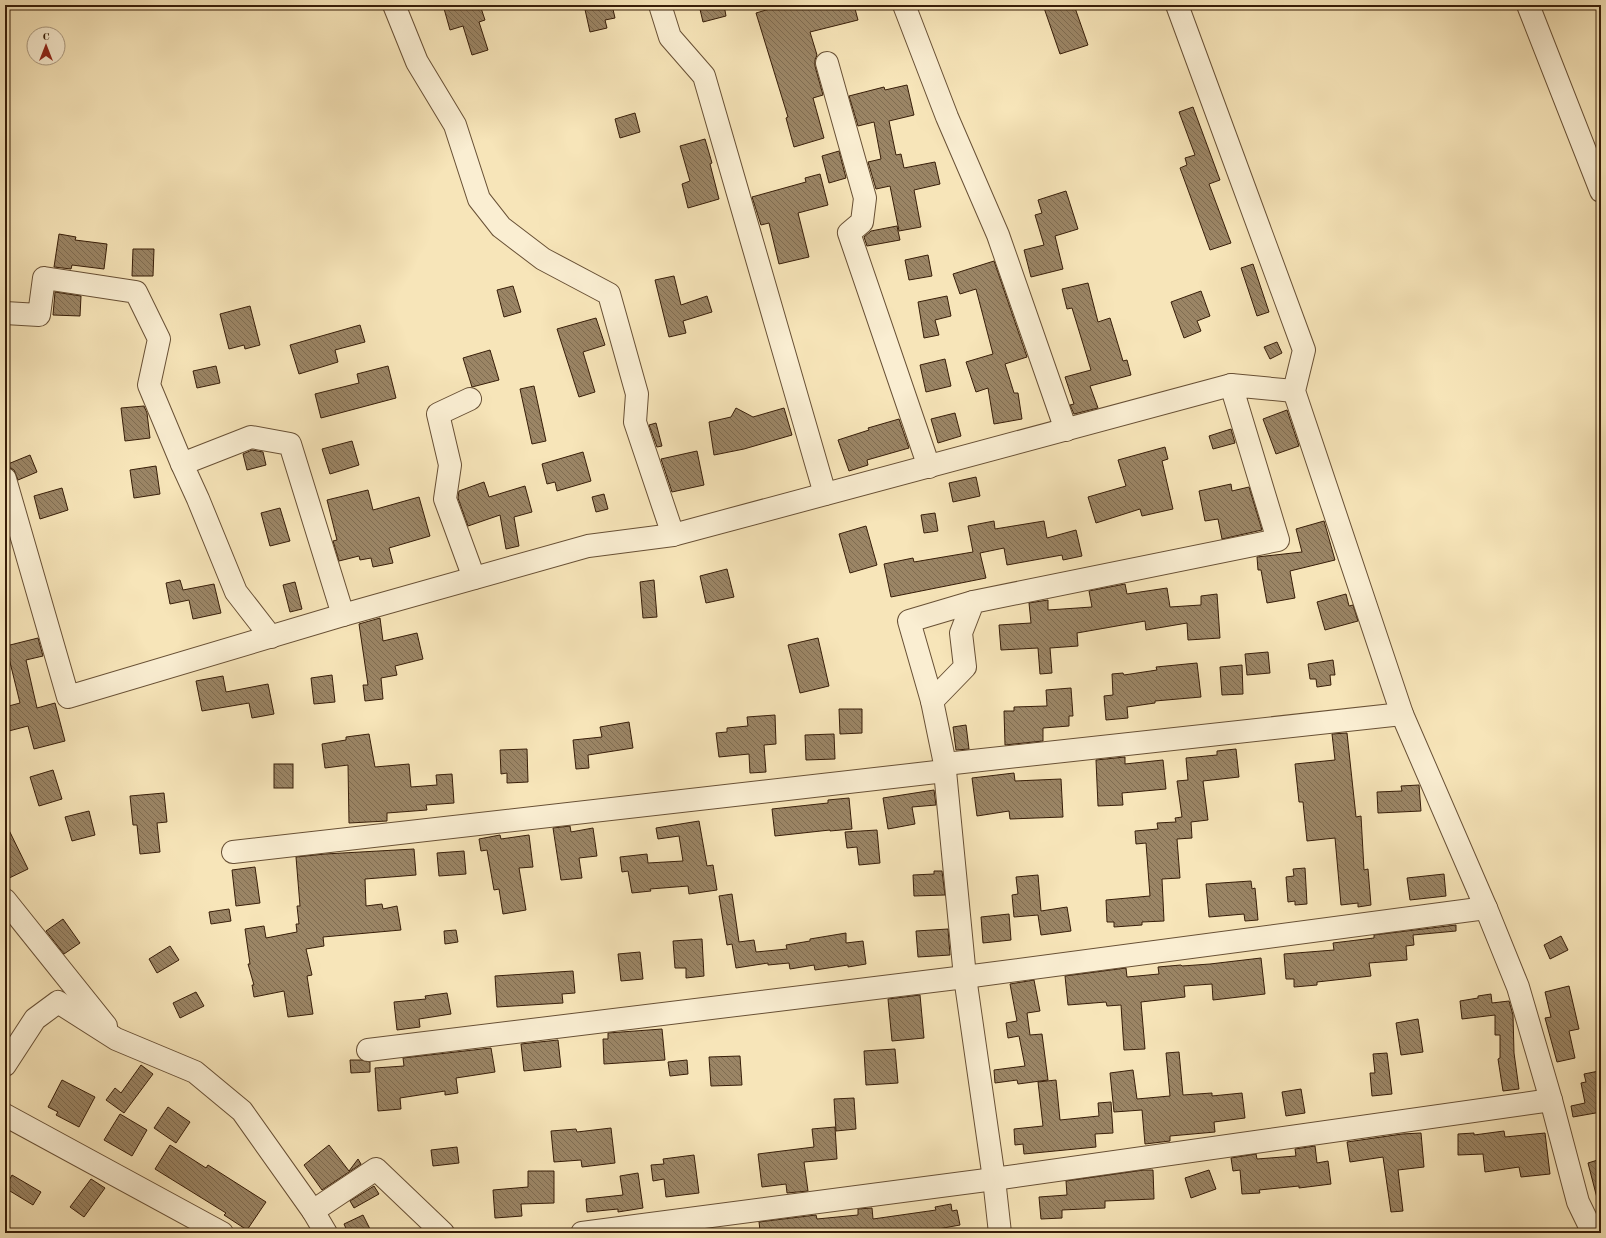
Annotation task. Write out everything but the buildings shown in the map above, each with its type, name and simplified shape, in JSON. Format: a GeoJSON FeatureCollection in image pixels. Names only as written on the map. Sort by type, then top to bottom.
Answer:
{"type":"FeatureCollection","features":[{"type":"Feature","properties":{"kind":"street"},"geometry":{"type":"LineString","coordinates":[[394,5],[417,62],[455,125],[479,199],[502,227],[543,259],[609,294],[637,394],[635,422],[673,535]]}},
{"type":"Feature","properties":{"kind":"street"},"geometry":{"type":"LineString","coordinates":[[660,5],[670,37],[693,66],[704,76],[825,494]]}},
{"type":"Feature","properties":{"kind":"street"},"geometry":{"type":"LineString","coordinates":[[904,5],[947,117],[998,235],[1066,430]]}},
{"type":"Feature","properties":{"kind":"street"},"geometry":{"type":"LineString","coordinates":[[1177,5],[1304,350],[1294,391],[1402,714],[1486,908],[1518,987],[1551,1100],[1578,1202],[1594,1233]]}},
{"type":"Feature","properties":{"kind":"street"},"geometry":{"type":"LineString","coordinates":[[1528,5],[1601,191]]}},
{"type":"Feature","properties":{"kind":"street"},"geometry":{"type":"LineString","coordinates":[[827,63],[865,198],[862,222],[849,233],[929,466]]}},
{"type":"Feature","properties":{"kind":"street"},"geometry":{"type":"LineString","coordinates":[[5,313],[39,315],[44,278],[136,292],[159,339],[149,385],[236,592],[271,636]]}},
{"type":"Feature","properties":{"kind":"street"},"geometry":{"type":"LineString","coordinates":[[1000,1233],[994,1179],[965,977],[945,768],[932,701],[909,621],[973,602],[1278,540],[1232,385]]}},
{"type":"Feature","properties":{"kind":"street"},"geometry":{"type":"LineString","coordinates":[[5,479],[68,697],[271,636],[588,546],[673,535],[1232,385],[1294,391]]}},
{"type":"Feature","properties":{"kind":"street"},"geometry":{"type":"LineString","coordinates":[[470,399],[438,414],[450,465],[446,499],[474,578]]}},
{"type":"Feature","properties":{"kind":"street"},"geometry":{"type":"LineString","coordinates":[[182,464],[251,437],[290,444],[344,615]]}},
{"type":"Feature","properties":{"kind":"street"},"geometry":{"type":"LineString","coordinates":[[932,701],[965,667],[961,633],[973,602]]}},
{"type":"Feature","properties":{"kind":"street"},"geometry":{"type":"LineString","coordinates":[[233,852],[1402,714]]}},
{"type":"Feature","properties":{"kind":"street"},"geometry":{"type":"LineString","coordinates":[[5,900],[116,1039]]}},
{"type":"Feature","properties":{"kind":"street"},"geometry":{"type":"LineString","coordinates":[[368,1050],[965,977],[1486,908]]}},
{"type":"Feature","properties":{"kind":"street"},"geometry":{"type":"LineString","coordinates":[[5,1065],[35,1019],[58,1002],[116,1039],[195,1072],[242,1111],[313,1211],[326,1233]]}},
{"type":"Feature","properties":{"kind":"street"},"geometry":{"type":"LineString","coordinates":[[582,1233],[994,1179],[1551,1100]]}},
{"type":"Feature","properties":{"kind":"street"},"geometry":{"type":"LineString","coordinates":[[5,1114],[222,1233]]}},
{"type":"Feature","properties":{"kind":"street"},"geometry":{"type":"LineString","coordinates":[[313,1211],[376,1170],[443,1233]]}}]}
